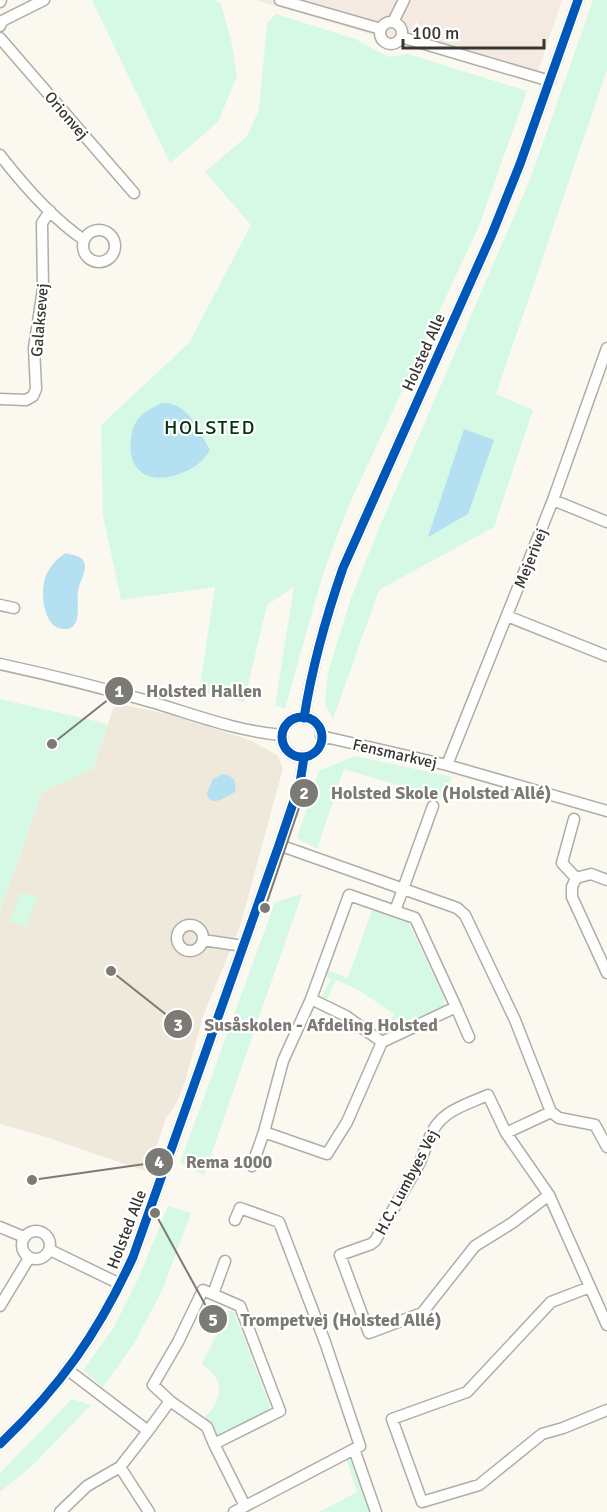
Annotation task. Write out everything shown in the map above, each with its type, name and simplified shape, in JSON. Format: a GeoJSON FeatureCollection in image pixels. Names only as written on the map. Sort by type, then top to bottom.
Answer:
{"type":"FeatureCollection","features":[{"type":"Feature","properties":{"kind":"street"},"geometry":{"type":"LineString","coordinates":[[0,26],[2,21],[44,0]]}},
{"type":"Feature","properties":{"kind":"street"},"geometry":{"type":"LineString","coordinates":[[280,0],[381,29]]}},
{"type":"Feature","properties":{"kind":"street"},"geometry":{"type":"LineString","coordinates":[[393,22],[398,7],[404,0]]}},
{"type":"Feature","properties":{"kind":"street","name":"Holsted Alle"},"geometry":{"type":"LineString","coordinates":[[304,718],[316,656],[330,603],[343,568],[492,234],[520,164],[578,0]]}},
{"type":"Feature","properties":{"kind":"street"},"geometry":{"type":"LineString","coordinates":[[393,22],[401,27],[401,37],[393,44],[385,42],[380,36],[381,29],[386,23],[393,22]]}},
{"type":"Feature","properties":{"kind":"street"},"geometry":{"type":"LineString","coordinates":[[401,37],[549,81]]}},
{"type":"Feature","properties":{"kind":"street","name":"Orionvej"},"geometry":{"type":"LineString","coordinates":[[0,38],[134,193]]}},
{"type":"Feature","properties":{"kind":"street"},"geometry":{"type":"LineString","coordinates":[[0,157],[50,212],[84,240]]}},
{"type":"Feature","properties":{"kind":"street","name":"Galaksevej"},"geometry":{"type":"LineString","coordinates":[[0,399],[26,400],[33,396],[36,389],[34,348],[43,289],[42,223],[50,212]]}},
{"type":"Feature","properties":{"kind":"street","name":"Mejerivej"},"geometry":{"type":"LineString","coordinates":[[447,765],[553,500],[607,348]]}},
{"type":"Feature","properties":{"kind":"street"},"geometry":{"type":"LineString","coordinates":[[553,500],[607,522]]}},
{"type":"Feature","properties":{"kind":"street"},"geometry":{"type":"LineString","coordinates":[[0,605],[14,608]]}},
{"type":"Feature","properties":{"kind":"street"},"geometry":{"type":"LineString","coordinates":[[507,616],[607,656]]}},
{"type":"Feature","properties":{"kind":"street"},"geometry":{"type":"LineString","coordinates":[[0,664],[120,693],[228,726],[282,735]]}},
{"type":"Feature","properties":{"kind":"street"},"geometry":{"type":"LineString","coordinates":[[304,718],[316,724],[321,736],[314,753],[304,757],[284,747],[282,735],[291,721],[304,718]]}},
{"type":"Feature","properties":{"kind":"street","name":"Fensmarkvej"},"geometry":{"type":"LineString","coordinates":[[321,736],[447,765],[607,811]]}},
{"type":"Feature","properties":{"kind":"street","name":"Holsted Alle"},"geometry":{"type":"LineString","coordinates":[[0,1443],[28,1418],[69,1370],[104,1318],[133,1257],[279,845],[300,783],[304,757]]}},
{"type":"Feature","properties":{"kind":"street"},"geometry":{"type":"LineString","coordinates":[[395,911],[433,806]]}},
{"type":"Feature","properties":{"kind":"street"},"geometry":{"type":"LineString","coordinates":[[574,819],[561,863],[576,878]]}},
{"type":"Feature","properties":{"kind":"street"},"geometry":{"type":"LineString","coordinates":[[279,845],[458,908],[465,915],[515,1020],[551,1112],[559,1118],[595,1125],[607,1147]]}},
{"type":"Feature","properties":{"kind":"street"},"geometry":{"type":"LineString","coordinates":[[576,878],[591,874],[607,880]]}},
{"type":"Feature","properties":{"kind":"street"},"geometry":{"type":"LineString","coordinates":[[576,878],[572,887],[572,897],[607,973]]}},
{"type":"Feature","properties":{"kind":"street"},"geometry":{"type":"LineString","coordinates":[[252,1166],[264,1132],[283,1061],[311,999],[349,895],[415,918],[470,1037]]}},
{"type":"Feature","properties":{"kind":"street"},"geometry":{"type":"LineString","coordinates":[[203,940],[243,945]]}},
{"type":"Feature","properties":{"kind":"street"},"geometry":{"type":"LineString","coordinates":[[311,999],[346,1016],[382,1042]]}},
{"type":"Feature","properties":{"kind":"street"},"geometry":{"type":"LineString","coordinates":[[264,1132],[327,1154],[347,1122],[382,1042],[456,1007]]}},
{"type":"Feature","properties":{"kind":"street","name":"H.C. Lumbyes Vej"},"geometry":{"type":"LineString","coordinates":[[549,1195],[512,1223],[475,1246],[422,1313],[369,1333],[340,1256],[371,1245],[375,1241],[425,1153],[428,1140],[442,1116],[488,1095],[506,1133],[549,1195],[606,1322]]}},
{"type":"Feature","properties":{"kind":"street"},"geometry":{"type":"LineString","coordinates":[[506,1133],[551,1112]]}},
{"type":"Feature","properties":{"kind":"street"},"geometry":{"type":"LineString","coordinates":[[234,1512],[360,1446],[325,1342],[279,1221],[240,1209],[236,1220]]}},
{"type":"Feature","properties":{"kind":"street"},"geometry":{"type":"LineString","coordinates":[[0,1227],[24,1237]]}},
{"type":"Feature","properties":{"kind":"street"},"geometry":{"type":"LineString","coordinates":[[32,1232],[41,1232],[48,1237],[50,1250],[42,1259],[29,1258],[23,1251],[24,1237],[32,1232]]}},
{"type":"Feature","properties":{"kind":"street"},"geometry":{"type":"LineString","coordinates":[[50,1250],[120,1284]]}},
{"type":"Feature","properties":{"kind":"street"},"geometry":{"type":"LineString","coordinates":[[0,1306],[29,1258]]}},
{"type":"Feature","properties":{"kind":"street"},"geometry":{"type":"LineString","coordinates":[[213,1294],[225,1261]]}},
{"type":"Feature","properties":{"kind":"street"},"geometry":{"type":"LineString","coordinates":[[590,1287],[551,1302],[467,1392],[393,1419],[422,1502],[479,1485],[542,1434],[564,1428],[607,1410]]}},
{"type":"Feature","properties":{"kind":"street"},"geometry":{"type":"LineString","coordinates":[[214,1444],[280,1411],[240,1306],[203,1290],[178,1342],[153,1386],[170,1401],[207,1426],[214,1444],[246,1506]]}},
{"type":"Feature","properties":{"kind":"street"},"geometry":{"type":"LineString","coordinates":[[69,1370],[148,1431]]}},
{"type":"Feature","properties":{"kind":"street"},"geometry":{"type":"LineString","coordinates":[[60,1512],[87,1486],[120,1467],[170,1401]]}},
{"type":"Feature","properties":{"kind":"street"},"geometry":{"type":"LineString","coordinates":[[354,1449],[376,1512]]}},
{"type":"Feature","properties":{"kind":"street"},"geometry":{"type":"LineString","coordinates":[[120,1467],[148,1512]]}},
{"type":"Feature","properties":{"kind":"shaded area"},"geometry":{"type":"Polygon","coordinates":[[[256,0],[562,0],[534,83],[256,0]]]}},
{"type":"Feature","properties":{"kind":"shaded area"},"geometry":{"type":"Polygon","coordinates":[[[115,703],[172,715],[250,740],[277,755],[283,768],[240,927],[203,1016],[185,1082],[175,1106],[166,1118],[148,1172],[40,1135],[0,1124],[0,911],[42,792],[93,769],[115,703]]]}},
{"type":"Feature","properties":{"kind":"green space"},"geometry":{"type":"Polygon","coordinates":[[[92,0],[215,0],[221,4],[231,40],[237,76],[218,122],[170,163],[92,0]]]}},
{"type":"Feature","properties":{"kind":"green space"},"geometry":{"type":"Polygon","coordinates":[[[593,0],[607,0],[607,70],[496,394],[533,410],[494,527],[379,590],[333,719],[325,704],[328,672],[351,598],[531,177],[593,0]]]}},
{"type":"Feature","properties":{"kind":"green space"},"geometry":{"type":"Polygon","coordinates":[[[276,14],[355,39],[389,57],[408,54],[527,91],[479,226],[348,507],[322,577],[285,709],[275,705],[294,587],[267,605],[244,702],[199,691],[215,587],[121,600],[103,515],[101,425],[189,343],[251,225],[205,172],[247,136],[259,110],[267,23],[276,14]]]}},
{"type":"Feature","properties":{"kind":"green space"},"geometry":{"type":"Polygon","coordinates":[[[0,699],[108,724],[93,769],[42,792],[0,911],[0,699]]]}},
{"type":"Feature","properties":{"kind":"green space"},"geometry":{"type":"Polygon","coordinates":[[[355,756],[452,777],[444,799],[344,769],[317,849],[297,838],[319,771],[355,756]]]}},
{"type":"Feature","properties":{"kind":"green space"},"geometry":{"type":"Polygon","coordinates":[[[20,892],[37,897],[27,927],[10,922],[20,892]]]}},
{"type":"Feature","properties":{"kind":"green space"},"geometry":{"type":"Polygon","coordinates":[[[302,894],[204,1175],[180,1163],[275,902],[302,894]]]}},
{"type":"Feature","properties":{"kind":"green space"},"geometry":{"type":"Polygon","coordinates":[[[372,910],[408,922],[445,999],[443,1007],[386,1035],[382,1034],[394,1014],[357,989],[336,980],[327,999],[322,997],[331,979],[325,976],[327,970],[348,978],[372,910]]]}},
{"type":"Feature","properties":{"kind":"green space"},"geometry":{"type":"Polygon","coordinates":[[[168,1206],[191,1213],[162,1291],[133,1345],[103,1387],[83,1370],[114,1327],[138,1279],[168,1206]]]}},
{"type":"Feature","properties":{"kind":"green space"},"geometry":{"type":"Polygon","coordinates":[[[229,1310],[234,1312],[270,1406],[267,1413],[217,1436],[204,1418],[217,1400],[218,1384],[215,1376],[202,1364],[229,1310]]]}},
{"type":"Feature","properties":{"kind":"green space"},"geometry":{"type":"Polygon","coordinates":[[[72,1399],[91,1405],[31,1467],[0,1492],[0,1473],[72,1399]]]}},
{"type":"Feature","properties":{"kind":"green space"},"geometry":{"type":"Polygon","coordinates":[[[349,1457],[371,1512],[319,1512],[357,1492],[346,1458],[349,1457]]]}},
{"type":"Feature","properties":{"kind":"water"},"geometry":{"type":"Polygon","coordinates":[[[162,403],[179,407],[186,412],[197,426],[210,450],[190,469],[161,478],[144,474],[137,469],[131,452],[131,440],[134,426],[141,416],[162,403]]]}},
{"type":"Feature","properties":{"kind":"water"},"geometry":{"type":"Polygon","coordinates":[[[464,429],[494,440],[468,514],[428,537],[464,429]]]}},
{"type":"Feature","properties":{"kind":"water"},"geometry":{"type":"Polygon","coordinates":[[[66,553],[81,558],[85,568],[78,591],[76,621],[70,628],[63,629],[52,623],[48,617],[43,588],[49,569],[66,553]]]}},
{"type":"Feature","properties":{"kind":"water"},"geometry":{"type":"Polygon","coordinates":[[[223,774],[234,780],[235,792],[221,800],[211,800],[207,793],[213,779],[223,774]]]}},
{"type":"Feature","properties":{"kind":"cycle path"},"geometry":{"type":"LineString","coordinates":[[304,718],[320,642],[343,568],[492,234],[520,164],[578,0]]}},
{"type":"Feature","properties":{"kind":"cycle path"},"geometry":{"type":"LineString","coordinates":[[302,717],[316,723],[322,737],[316,751],[302,757],[288,751],[282,737],[288,723],[302,717]]}},
{"type":"Feature","properties":{"kind":"cycle path"},"geometry":{"type":"LineString","coordinates":[[0,1444],[42,1401],[76,1357],[106,1310],[133,1257],[279,845],[300,783],[304,757]]}},
{"type":"Feature","properties":{"kind":"place","name":"Holsted Hallen"},"geometry":{"type":"Point","coordinates":[52,744]}},
{"type":"Feature","properties":{"kind":"place","name":"Holsted Skole (Holsted Allé)"},"geometry":{"type":"Point","coordinates":[265,908]}},
{"type":"Feature","properties":{"kind":"place","name":"Susåskolen - Afdeling Holsted"},"geometry":{"type":"Point","coordinates":[111,971]}},
{"type":"Feature","properties":{"kind":"place","name":"Rema 1000"},"geometry":{"type":"Point","coordinates":[32,1180]}},
{"type":"Feature","properties":{"kind":"place","name":"Trompetvej (Holsted Allé)"},"geometry":{"type":"Point","coordinates":[155,1213]}},
{"type":"Feature","properties":{"kind":"district","name":"HOLSTED"},"geometry":{"type":"Point","coordinates":[210,427]}}]}
